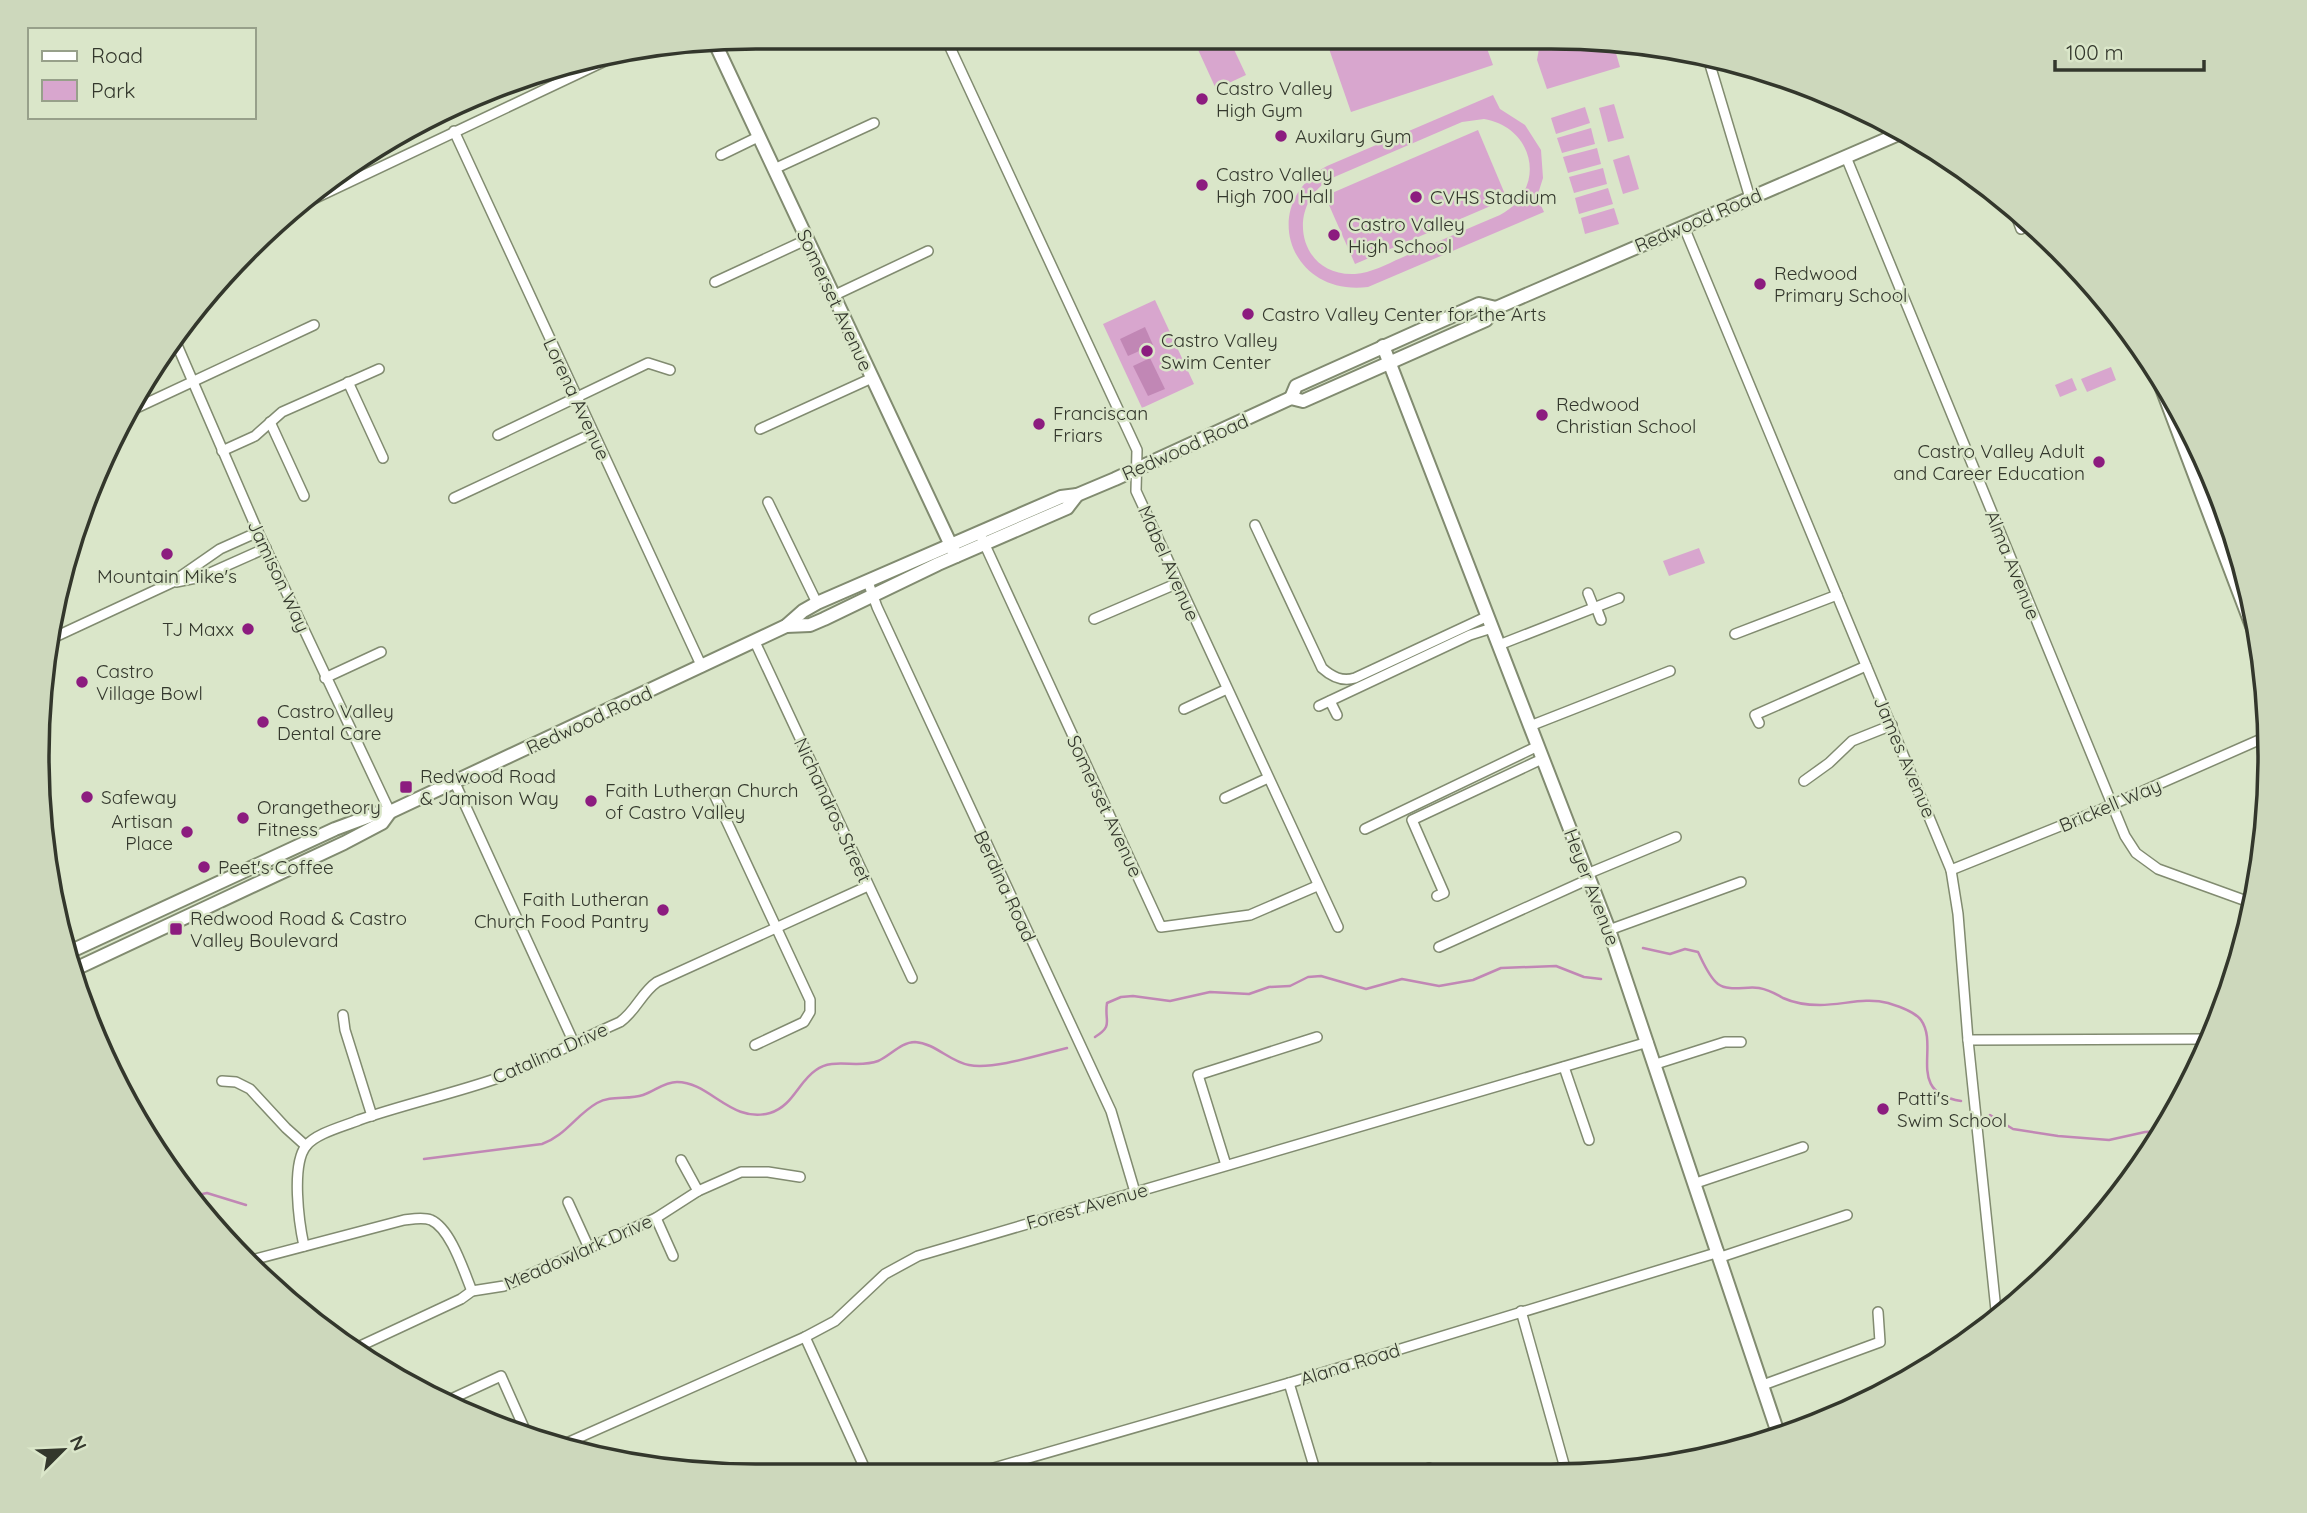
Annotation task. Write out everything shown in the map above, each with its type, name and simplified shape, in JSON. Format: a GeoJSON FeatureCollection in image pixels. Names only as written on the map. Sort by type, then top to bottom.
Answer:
{"type":"FeatureCollection","features":[{"type":"Feature","properties":{"kind":"main road","name":"Somerset Avenue"},"geometry":{"type":"LineString","coordinates":[[718,51],[953,550]]}},
{"type":"Feature","properties":{"kind":"main road","name":"Redwood Road"},"geometry":{"type":"LineString","coordinates":[[786,626],[810,625],[873,596],[979,532],[1061,496],[1077,495],[1291,398],[1303,401],[1486,320],[1496,308],[1891,137]]}},
{"type":"Feature","properties":{"kind":"main road","name":"Redwood Road"},"geometry":{"type":"LineString","coordinates":[[1291,398],[1296,386],[1383,346],[1479,304],[1496,308]]}},
{"type":"Feature","properties":{"kind":"main road","name":"Heyer Avenue"},"geometry":{"type":"LineString","coordinates":[[1383,346],[1609,930],[1776,1427]]}},
{"type":"Feature","properties":{"kind":"main road"},"geometry":{"type":"LineString","coordinates":[[2185,445],[2222,536]]}},
{"type":"Feature","properties":{"kind":"main road","name":"Redwood Road"},"geometry":{"type":"LineString","coordinates":[[76,949],[335,829],[378,813],[390,812],[455,783],[755,642],[786,626],[803,611],[817,604],[953,550],[985,545],[1067,508],[1077,495]]}},
{"type":"Feature","properties":{"kind":"main road","name":"Redwood Road"},"geometry":{"type":"LineString","coordinates":[[81,966],[344,843],[382,823],[390,812]]}},
{"type":"Feature","properties":{"kind":"street","name":"Mabel Avenue"},"geometry":{"type":"LineString","coordinates":[[951,49],[1137,450],[1136,491],[1338,927]]}},
{"type":"Feature","properties":{"kind":"street"},"geometry":{"type":"LineString","coordinates":[[1711,68],[1750,198]]}},
{"type":"Feature","properties":{"kind":"street"},"geometry":{"type":"LineString","coordinates":[[335,188],[562,76]]}},
{"type":"Feature","properties":{"kind":"street"},"geometry":{"type":"LineString","coordinates":[[774,169],[874,123]]}},
{"type":"Feature","properties":{"kind":"street","name":"Lorena Avenue"},"geometry":{"type":"LineString","coordinates":[[454,131],[702,667]]}},
{"type":"Feature","properties":{"kind":"street"},"geometry":{"type":"LineString","coordinates":[[721,155],[758,137]]}},
{"type":"Feature","properties":{"kind":"street","name":"Alma Avenue"},"geometry":{"type":"LineString","coordinates":[[1846,156],[2125,836],[2142,859],[2167,873],[2243,900]]}},
{"type":"Feature","properties":{"kind":"street","name":"James Avenue"},"geometry":{"type":"LineString","coordinates":[[1684,227],[1951,870],[1958,914],[1996,1306]]}},
{"type":"Feature","properties":{"kind":"street"},"geometry":{"type":"LineString","coordinates":[[715,282],[807,239]]}},
{"type":"Feature","properties":{"kind":"street"},"geometry":{"type":"LineString","coordinates":[[835,295],[929,251]]}},
{"type":"Feature","properties":{"kind":"street"},"geometry":{"type":"LineString","coordinates":[[143,405],[314,325]]}},
{"type":"Feature","properties":{"kind":"street","name":"Jamison Way"},"geometry":{"type":"LineString","coordinates":[[179,348],[258,532],[390,812]]}},
{"type":"Feature","properties":{"kind":"street"},"geometry":{"type":"LineString","coordinates":[[498,435],[648,363],[670,370]]}},
{"type":"Feature","properties":{"kind":"street"},"geometry":{"type":"LineString","coordinates":[[222,452],[255,436],[282,412],[379,369]]}},
{"type":"Feature","properties":{"kind":"street"},"geometry":{"type":"LineString","coordinates":[[760,429],[872,378]]}},
{"type":"Feature","properties":{"kind":"street"},"geometry":{"type":"LineString","coordinates":[[348,382],[383,458]]}},
{"type":"Feature","properties":{"kind":"street"},"geometry":{"type":"LineString","coordinates":[[270,422],[304,496]]}},
{"type":"Feature","properties":{"kind":"street"},"geometry":{"type":"LineString","coordinates":[[454,498],[593,433]]}},
{"type":"Feature","properties":{"kind":"street"},"geometry":{"type":"LineString","coordinates":[[768,502],[817,604]]}},
{"type":"Feature","properties":{"kind":"street"},"geometry":{"type":"LineString","coordinates":[[1255,525],[1322,668],[1336,678],[1355,678],[1490,622]]}},
{"type":"Feature","properties":{"kind":"street"},"geometry":{"type":"LineString","coordinates":[[60,635],[171,583],[220,549],[258,532]]}},
{"type":"Feature","properties":{"kind":"street","name":"Somerset Avenue"},"geometry":{"type":"LineString","coordinates":[[979,532],[1161,927],[1250,915],[1317,886]]}},
{"type":"Feature","properties":{"kind":"street"},"geometry":{"type":"LineString","coordinates":[[171,583],[201,577],[266,548]]}},
{"type":"Feature","properties":{"kind":"street","name":"Berdina Road"},"geometry":{"type":"LineString","coordinates":[[868,582],[1111,1111],[1135,1192]]}},
{"type":"Feature","properties":{"kind":"street"},"geometry":{"type":"LineString","coordinates":[[1094,619],[1178,583]]}},
{"type":"Feature","properties":{"kind":"street"},"geometry":{"type":"LineString","coordinates":[[1588,593],[1601,620]]}},
{"type":"Feature","properties":{"kind":"street"},"geometry":{"type":"LineString","coordinates":[[1735,634],[1837,595]]}},
{"type":"Feature","properties":{"kind":"street"},"geometry":{"type":"LineString","coordinates":[[1499,645],[1619,598]]}},
{"type":"Feature","properties":{"kind":"street"},"geometry":{"type":"LineString","coordinates":[[1319,706],[1471,635],[1490,622]]}},
{"type":"Feature","properties":{"kind":"street","name":"Nichandros Street"},"geometry":{"type":"LineString","coordinates":[[755,642],[912,978]]}},
{"type":"Feature","properties":{"kind":"street"},"geometry":{"type":"LineString","coordinates":[[325,678],[381,652]]}},
{"type":"Feature","properties":{"kind":"street"},"geometry":{"type":"LineString","coordinates":[[1759,723],[1755,715],[1866,666]]}},
{"type":"Feature","properties":{"kind":"street"},"geometry":{"type":"LineString","coordinates":[[1530,726],[1670,671]]}},
{"type":"Feature","properties":{"kind":"street"},"geometry":{"type":"LineString","coordinates":[[1184,709],[1227,689]]}},
{"type":"Feature","properties":{"kind":"street"},"geometry":{"type":"LineString","coordinates":[[1330,701],[1336,715]]}},
{"type":"Feature","properties":{"kind":"street"},"geometry":{"type":"LineString","coordinates":[[1804,780],[1829,764],[1852,741],[1892,725]]}},
{"type":"Feature","properties":{"kind":"street","name":"Brickell Way"},"geometry":{"type":"LineString","coordinates":[[1951,870],[2112,805],[2257,741]]}},
{"type":"Feature","properties":{"kind":"street"},"geometry":{"type":"LineString","coordinates":[[1365,829],[1540,752]]}},
{"type":"Feature","properties":{"kind":"street"},"geometry":{"type":"LineString","coordinates":[[1437,896],[1444,893],[1412,820],[1540,752]]}},
{"type":"Feature","properties":{"kind":"street"},"geometry":{"type":"LineString","coordinates":[[1225,798],[1268,778]]}},
{"type":"Feature","properties":{"kind":"street"},"geometry":{"type":"LineString","coordinates":[[455,783],[575,1043]]}},
{"type":"Feature","properties":{"kind":"street"},"geometry":{"type":"LineString","coordinates":[[714,794],[810,1000],[810,1012],[804,1022],[755,1045]]}},
{"type":"Feature","properties":{"kind":"street"},"geometry":{"type":"LineString","coordinates":[[1439,947],[1676,837]]}},
{"type":"Feature","properties":{"kind":"street"},"geometry":{"type":"LineString","coordinates":[[1609,930],[1741,882]]}},
{"type":"Feature","properties":{"kind":"street","name":"Catalina Drive"},"geometry":{"type":"LineString","coordinates":[[306,1146],[331,1130],[499,1077],[575,1043],[631,1014],[647,989],[657,982],[867,886]]}},
{"type":"Feature","properties":{"kind":"street"},"geometry":{"type":"LineString","coordinates":[[343,1015],[345,1030],[372,1116]]}},
{"type":"Feature","properties":{"kind":"street"},"geometry":{"type":"LineString","coordinates":[[1226,1165],[1198,1075],[1317,1037]]}},
{"type":"Feature","properties":{"kind":"street"},"geometry":{"type":"LineString","coordinates":[[1968,1040],[2199,1039]]}},
{"type":"Feature","properties":{"kind":"street","name":"Forest Avenue"},"geometry":{"type":"LineString","coordinates":[[573,1440],[805,1337],[835,1321],[885,1274],[918,1256],[1648,1042]]}},
{"type":"Feature","properties":{"kind":"street"},"geometry":{"type":"LineString","coordinates":[[1656,1064],[1724,1042],[1741,1042]]}},
{"type":"Feature","properties":{"kind":"street"},"geometry":{"type":"LineString","coordinates":[[1564,1067],[1589,1140]]}},
{"type":"Feature","properties":{"kind":"street"},"geometry":{"type":"LineString","coordinates":[[222,1081],[236,1082],[250,1089],[306,1146],[300,1166],[297,1197],[304,1246]]}},
{"type":"Feature","properties":{"kind":"street"},"geometry":{"type":"LineString","coordinates":[[1696,1183],[1803,1147]]}},
{"type":"Feature","properties":{"kind":"street"},"geometry":{"type":"LineString","coordinates":[[681,1160],[698,1191]]}},
{"type":"Feature","properties":{"kind":"street","name":"Meadowlark Drive"},"geometry":{"type":"LineString","coordinates":[[363,1345],[461,1299],[472,1291],[504,1286],[656,1218],[698,1191],[741,1172],[768,1172],[800,1177]]}},
{"type":"Feature","properties":{"kind":"street"},"geometry":{"type":"LineString","coordinates":[[568,1202],[589,1248]]}},
{"type":"Feature","properties":{"kind":"street","name":"Alana Road"},"geometry":{"type":"LineString","coordinates":[[1008,1464],[1289,1383],[1847,1215]]}},
{"type":"Feature","properties":{"kind":"street"},"geometry":{"type":"LineString","coordinates":[[656,1218],[673,1256]]}},
{"type":"Feature","properties":{"kind":"street"},"geometry":{"type":"LineString","coordinates":[[258,1258],[404,1220],[429,1219],[440,1226],[448,1237],[472,1291]]}},
{"type":"Feature","properties":{"kind":"street"},"geometry":{"type":"LineString","coordinates":[[1521,1311],[1564,1463]]}},
{"type":"Feature","properties":{"kind":"street"},"geometry":{"type":"LineString","coordinates":[[1763,1385],[1880,1342],[1878,1312]]}},
{"type":"Feature","properties":{"kind":"street"},"geometry":{"type":"LineString","coordinates":[[805,1337],[863,1464]]}},
{"type":"Feature","properties":{"kind":"street"},"geometry":{"type":"LineString","coordinates":[[456,1397],[501,1376],[522,1423]]}},
{"type":"Feature","properties":{"kind":"street"},"geometry":{"type":"LineString","coordinates":[[1289,1383],[1313,1464]]}},
{"type":"Feature","properties":{"kind":"green space"},"geometry":{"type":"Polygon","coordinates":[[[1198,49],[1234,49],[1246,75],[1216,89],[1198,49]]]}},
{"type":"Feature","properties":{"kind":"green space"},"geometry":{"type":"Polygon","coordinates":[[[1329,49],[1487,49],[1493,65],[1351,112],[1329,49]]]}},
{"type":"Feature","properties":{"kind":"green space"},"geometry":{"type":"Polygon","coordinates":[[[1539,49],[1597,51],[1616,53],[1620,67],[1547,89],[1537,60],[1539,49]]]}},
{"type":"Feature","properties":{"kind":"green space"},"geometry":{"type":"Polygon","coordinates":[[[1493,95],[1500,109],[1525,125],[1541,150],[1543,178],[1537,197],[1544,212],[1368,287],[1341,286],[1319,278],[1302,263],[1292,245],[1289,224],[1293,203],[1305,183],[1327,166],[1493,95]],[[1484,119],[1462,122],[1332,178],[1317,190],[1307,205],[1303,221],[1304,237],[1310,252],[1321,264],[1336,272],[1361,273],[1379,268],[1500,215],[1515,204],[1525,191],[1529,176],[1529,161],[1524,147],[1515,134],[1502,125],[1484,119]]]}},
{"type":"Feature","properties":{"kind":"green space"},"geometry":{"type":"Polygon","coordinates":[[[1614,104],[1624,138],[1608,142],[1599,108],[1614,104]]]}},
{"type":"Feature","properties":{"kind":"green space"},"geometry":{"type":"Polygon","coordinates":[[[1585,107],[1590,123],[1556,134],[1551,118],[1585,107]]]}},
{"type":"Feature","properties":{"kind":"green space"},"geometry":{"type":"Polygon","coordinates":[[[1591,128],[1595,144],[1562,153],[1557,138],[1591,128]]]}},
{"type":"Feature","properties":{"kind":"green space","name":"CVHS Stadium"},"geometry":{"type":"Polygon","coordinates":[[[1478,130],[1507,199],[1355,264],[1325,196],[1478,130]]]}},
{"type":"Feature","properties":{"kind":"green space"},"geometry":{"type":"Polygon","coordinates":[[[1597,148],[1601,164],[1568,173],[1563,157],[1597,148]]]}},
{"type":"Feature","properties":{"kind":"green space"},"geometry":{"type":"Polygon","coordinates":[[[1629,155],[1639,189],[1623,194],[1613,160],[1629,155]]]}},
{"type":"Feature","properties":{"kind":"green space"},"geometry":{"type":"Polygon","coordinates":[[[1603,168],[1607,184],[1574,193],[1569,177],[1603,168]]]}},
{"type":"Feature","properties":{"kind":"green space"},"geometry":{"type":"Polygon","coordinates":[[[1608,188],[1613,204],[1579,214],[1575,198],[1608,188]]]}},
{"type":"Feature","properties":{"kind":"green space"},"geometry":{"type":"Polygon","coordinates":[[[1614,208],[1619,224],[1585,234],[1581,218],[1614,208]]]}},
{"type":"Feature","properties":{"kind":"green space","name":"Castro Valley Swim Center"},"geometry":{"type":"Polygon","coordinates":[[[1155,300],[1194,384],[1142,408],[1103,324],[1155,300]]]}},
{"type":"Feature","properties":{"kind":"green space"},"geometry":{"type":"Polygon","coordinates":[[[2111,367],[2116,380],[2087,392],[2081,379],[2111,367]]]}},
{"type":"Feature","properties":{"kind":"green space"},"geometry":{"type":"Polygon","coordinates":[[[2072,378],[2077,390],[2060,397],[2055,385],[2072,378]]]}},
{"type":"Feature","properties":{"kind":"green space"},"geometry":{"type":"Polygon","coordinates":[[[1699,548],[1705,563],[1669,576],[1663,561],[1699,548]]]}},
{"type":"Feature","properties":{"kind":"shaded area"},"geometry":{"type":"Polygon","coordinates":[[[1145,327],[1153,345],[1128,356],[1120,339],[1145,327]]]}},
{"type":"Feature","properties":{"kind":"shaded area"},"geometry":{"type":"Polygon","coordinates":[[[1150,358],[1165,389],[1148,396],[1133,366],[1150,358]]]}},
{"type":"Feature","properties":{"kind":"waterway"},"geometry":{"type":"LineString","coordinates":[[1643,948],[1670,954],[1685,949],[1698,952],[1712,977],[1727,988],[1759,988],[1787,1000],[1815,1005],[1871,1001],[1888,1003],[1915,1014],[1926,1031],[1929,1079],[1934,1088],[1944,1096],[1961,1101]]}},
{"type":"Feature","properties":{"kind":"waterway"},"geometry":{"type":"LineString","coordinates":[[1095,1037],[1106,1026],[1107,1003],[1121,997],[1170,1001],[1210,992],[1249,994],[1269,987],[1290,986],[1308,977],[1321,976],[1366,989],[1402,979],[1439,986],[1473,980],[1501,968],[1556,966],[1584,977],[1601,979]]}},
{"type":"Feature","properties":{"kind":"waterway"},"geometry":{"type":"LineString","coordinates":[[424,1159],[542,1144],[557,1136],[597,1103],[643,1095],[672,1082],[700,1088],[732,1108],[756,1115],[778,1110],[810,1075],[823,1066],[878,1061],[910,1043],[922,1043],[962,1063],[979,1066],[1018,1061],[1067,1048]]}},
{"type":"Feature","properties":{"kind":"waterway"},"geometry":{"type":"LineString","coordinates":[[1990,1115],[2013,1129],[2058,1136],[2109,1140],[2150,1132]]}},
{"type":"Feature","properties":{"kind":"waterway"},"geometry":{"type":"LineString","coordinates":[[201,1194],[207,1193],[246,1205]]}},
{"type":"Feature","properties":{"kind":"place","name":"Castro Valley High Gym"},"geometry":{"type":"Point","coordinates":[1202,99]}},
{"type":"Feature","properties":{"kind":"place","name":"Auxilary Gym"},"geometry":{"type":"Point","coordinates":[1281,136]}},
{"type":"Feature","properties":{"kind":"place","name":"Castro Valley High 700 Hall"},"geometry":{"type":"Point","coordinates":[1202,185]}},
{"type":"Feature","properties":{"kind":"place","name":"CVHS Stadium"},"geometry":{"type":"Point","coordinates":[1416,197]}},
{"type":"Feature","properties":{"kind":"place","name":"Castro Valley High School"},"geometry":{"type":"Point","coordinates":[1334,235]}},
{"type":"Feature","properties":{"kind":"place","name":"Redwood Primary School"},"geometry":{"type":"Point","coordinates":[1760,284]}},
{"type":"Feature","properties":{"kind":"place","name":"Castro Valley Center for the Arts"},"geometry":{"type":"Point","coordinates":[1248,314]}},
{"type":"Feature","properties":{"kind":"place","name":"Castro Valley Swim Center"},"geometry":{"type":"Point","coordinates":[1147,351]}},
{"type":"Feature","properties":{"kind":"place","name":"Redwood Christian School"},"geometry":{"type":"Point","coordinates":[1542,415]}},
{"type":"Feature","properties":{"kind":"place","name":"Franciscan Friars"},"geometry":{"type":"Point","coordinates":[1039,424]}},
{"type":"Feature","properties":{"kind":"place","name":"Castro Valley Adult and Career Education"},"geometry":{"type":"Point","coordinates":[2099,462]}},
{"type":"Feature","properties":{"kind":"place","name":"Mountain Mike's"},"geometry":{"type":"Point","coordinates":[167,554]}},
{"type":"Feature","properties":{"kind":"place","name":"TJ Maxx"},"geometry":{"type":"Point","coordinates":[248,629]}},
{"type":"Feature","properties":{"kind":"place","name":"Castro Village Bowl"},"geometry":{"type":"Point","coordinates":[82,682]}},
{"type":"Feature","properties":{"kind":"place","name":"Castro Valley Dental Care"},"geometry":{"type":"Point","coordinates":[263,722]}},
{"type":"Feature","properties":{"kind":"place","name":"Redwood Road & Jamison Way"},"geometry":{"type":"Point","coordinates":[406,787]}},
{"type":"Feature","properties":{"kind":"place","name":"Safeway"},"geometry":{"type":"Point","coordinates":[87,797]}},
{"type":"Feature","properties":{"kind":"place","name":"Faith Lutheran Church of Castro Valley"},"geometry":{"type":"Point","coordinates":[591,801]}},
{"type":"Feature","properties":{"kind":"place","name":"Orangetheory Fitness"},"geometry":{"type":"Point","coordinates":[243,818]}},
{"type":"Feature","properties":{"kind":"place","name":"Artisan Place"},"geometry":{"type":"Point","coordinates":[187,832]}},
{"type":"Feature","properties":{"kind":"place","name":"Peet's Coffee"},"geometry":{"type":"Point","coordinates":[204,867]}},
{"type":"Feature","properties":{"kind":"place","name":"Faith Lutheran Church Food Pantry"},"geometry":{"type":"Point","coordinates":[663,910]}},
{"type":"Feature","properties":{"kind":"place","name":"Redwood Road & Castro Valley Boulevard"},"geometry":{"type":"Point","coordinates":[176,929]}},
{"type":"Feature","properties":{"kind":"place","name":"Patti's Swim School"},"geometry":{"type":"Point","coordinates":[1883,1109]}}]}
